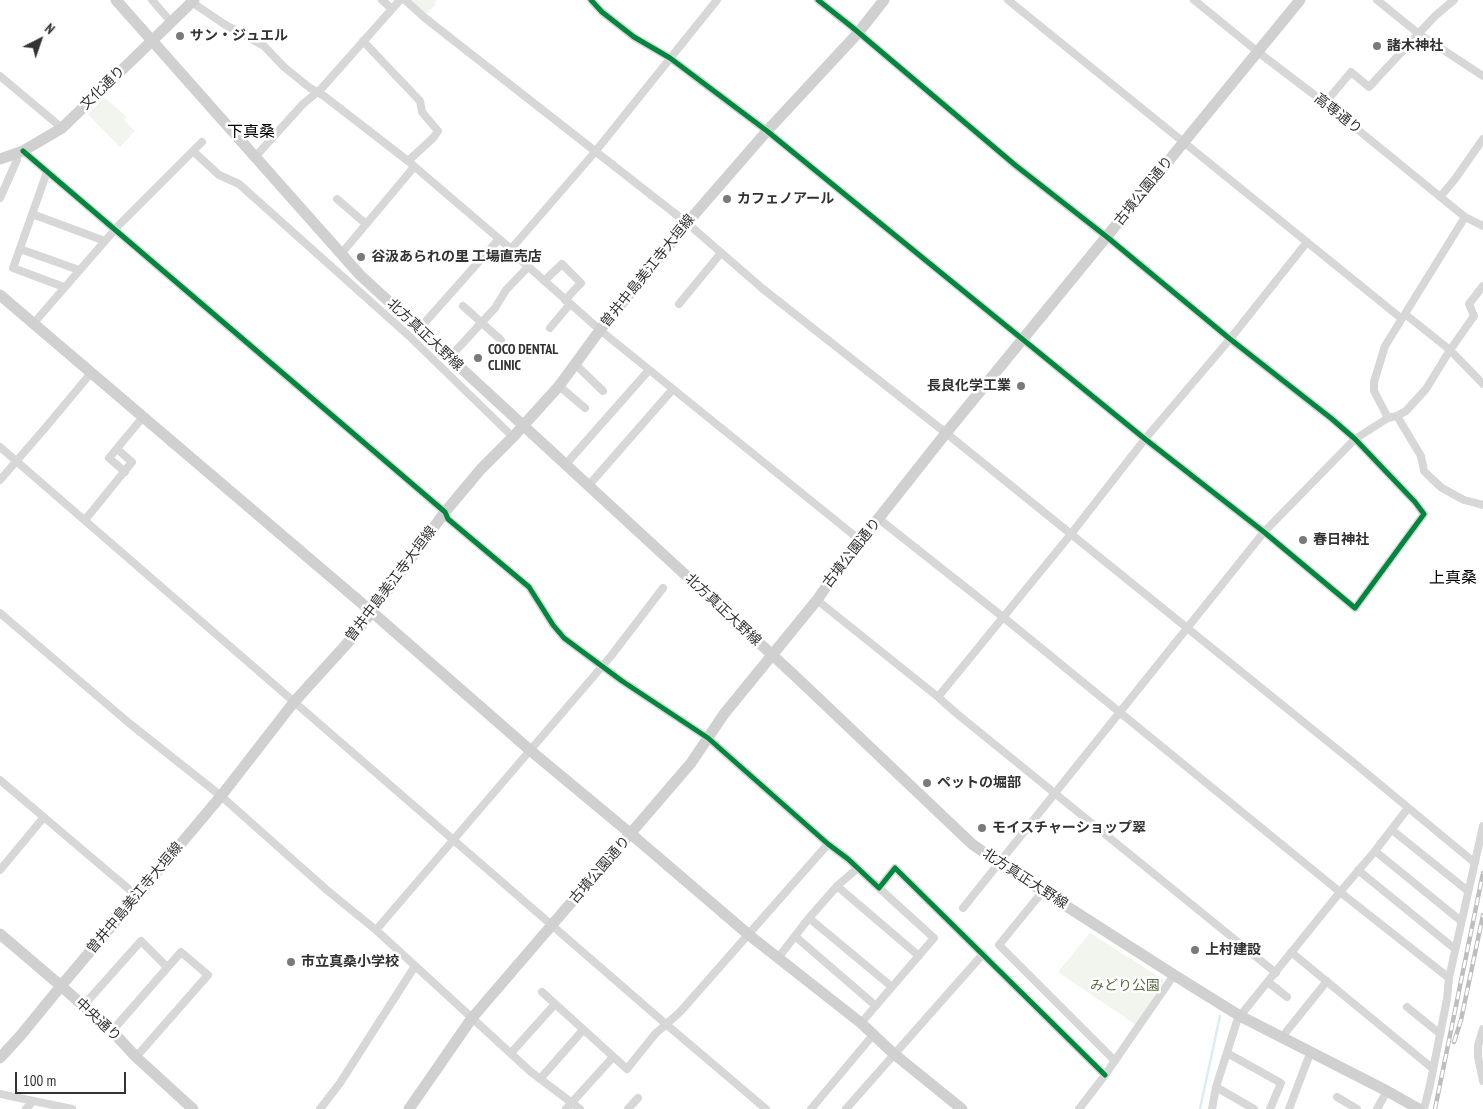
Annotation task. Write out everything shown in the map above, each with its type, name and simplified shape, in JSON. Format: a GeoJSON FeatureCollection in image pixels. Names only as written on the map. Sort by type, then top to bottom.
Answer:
{"type":"FeatureCollection","features":[{"type":"Feature","properties":{"kind":"street","name":"北方真正大野線"},"geometry":{"type":"LineString","coordinates":[[116,0],[360,275],[772,655],[972,844],[1240,1016],[1419,1109]]}},
{"type":"Feature","properties":{"kind":"street"},"geometry":{"type":"LineString","coordinates":[[152,0],[172,22]]}},
{"type":"Feature","properties":{"kind":"street","name":"文化通り"},"geometry":{"type":"LineString","coordinates":[[0,158],[19,152],[62,128],[194,0]]}},
{"type":"Feature","properties":{"kind":"street"},"geometry":{"type":"LineString","coordinates":[[194,0],[196,5],[224,24],[264,46],[284,67],[310,88],[411,164],[511,249],[528,267],[600,330],[861,541]]}},
{"type":"Feature","properties":{"kind":"street"},"geometry":{"type":"LineString","coordinates":[[382,0],[392,9]]}},
{"type":"Feature","properties":{"kind":"street"},"geometry":{"type":"LineString","coordinates":[[255,157],[303,104],[321,89],[400,0]]}},
{"type":"Feature","properties":{"kind":"street"},"geometry":{"type":"LineString","coordinates":[[405,0],[432,24],[687,223],[763,289],[1071,534],[1475,863]]}},
{"type":"Feature","properties":{"kind":"street"},"geometry":{"type":"LineString","coordinates":[[591,0],[602,12],[634,37],[670,58],[767,131],[1356,608],[1424,514],[1414,502],[1355,439],[1332,418],[1230,339],[1107,237],[1015,165],[818,0]]}},
{"type":"Feature","properties":{"kind":"street"},"geometry":{"type":"LineString","coordinates":[[511,249],[596,152],[717,0]]}},
{"type":"Feature","properties":{"kind":"street","name":"曽井中島美江寺大垣線"},"geometry":{"type":"LineString","coordinates":[[0,1058],[21,1036],[221,796],[294,702],[353,637],[445,512],[481,469],[559,386],[600,330],[687,223],[767,131],[858,33],[884,0]]}},
{"type":"Feature","properties":{"kind":"street"},"geometry":{"type":"LineString","coordinates":[[1008,0],[1307,242],[1450,350],[1483,384]]}},
{"type":"Feature","properties":{"kind":"street","name":"高専通り"},"geometry":{"type":"LineString","coordinates":[[1194,0],[1465,217],[1483,226]]}},
{"type":"Feature","properties":{"kind":"street","name":"古墳公園通り"},"geometry":{"type":"LineString","coordinates":[[409,1109],[472,1018],[691,762],[724,714],[817,600],[837,571],[946,434],[1300,0]]}},
{"type":"Feature","properties":{"kind":"street"},"geometry":{"type":"LineString","coordinates":[[1378,0],[1420,34],[1483,76]]}},
{"type":"Feature","properties":{"kind":"street"},"geometry":{"type":"LineString","coordinates":[[1325,103],[1351,72],[1369,87],[1435,16],[1454,0]]}},
{"type":"Feature","properties":{"kind":"street"},"geometry":{"type":"LineString","coordinates":[[341,254],[438,131],[422,112],[420,101],[363,40]]}},
{"type":"Feature","properties":{"kind":"street"},"geometry":{"type":"LineString","coordinates":[[0,76],[62,128]]}},
{"type":"Feature","properties":{"kind":"street"},"geometry":{"type":"LineString","coordinates":[[1440,197],[1483,139]]}},
{"type":"Feature","properties":{"kind":"street"},"geometry":{"type":"LineString","coordinates":[[33,324],[115,230],[202,142]]}},
{"type":"Feature","properties":{"kind":"street"},"geometry":{"type":"LineString","coordinates":[[193,151],[219,175],[239,184],[401,329],[513,437]]}},
{"type":"Feature","properties":{"kind":"street"},"geometry":{"type":"LineString","coordinates":[[0,198],[19,152],[47,172],[445,512],[448,519],[529,587],[553,625],[564,638],[602,667],[708,738],[828,844],[858,868],[934,938],[861,1023]]}},
{"type":"Feature","properties":{"kind":"street"},"geometry":{"type":"LineString","coordinates":[[47,172],[13,268],[64,287]]}},
{"type":"Feature","properties":{"kind":"street"},"geometry":{"type":"LineString","coordinates":[[337,199],[366,224]]}},
{"type":"Feature","properties":{"kind":"street"},"geometry":{"type":"LineString","coordinates":[[32,214],[105,241]]}},
{"type":"Feature","properties":{"kind":"street"},"geometry":{"type":"LineString","coordinates":[[1388,418],[1374,391],[1374,382],[1385,346],[1465,217]]}},
{"type":"Feature","properties":{"kind":"street"},"geometry":{"type":"LineString","coordinates":[[418,329],[499,239]]}},
{"type":"Feature","properties":{"kind":"street"},"geometry":{"type":"LineString","coordinates":[[938,697],[1071,534],[1145,439],[1230,339],[1307,242]]}},
{"type":"Feature","properties":{"kind":"street"},"geometry":{"type":"LineString","coordinates":[[20,249],[79,270]]}},
{"type":"Feature","properties":{"kind":"street"},"geometry":{"type":"LineString","coordinates":[[679,304],[721,253]]}},
{"type":"Feature","properties":{"kind":"street"},"geometry":{"type":"LineString","coordinates":[[544,281],[562,264],[581,283],[550,328]]}},
{"type":"Feature","properties":{"kind":"street"},"geometry":{"type":"LineString","coordinates":[[450,358],[495,308],[506,290],[528,267]]}},
{"type":"Feature","properties":{"kind":"street"},"geometry":{"type":"LineString","coordinates":[[963,908],[1264,532],[1355,439],[1388,418],[1406,411],[1426,390],[1450,350],[1474,316],[1469,304],[1483,286]]}},
{"type":"Feature","properties":{"kind":"street"},"geometry":{"type":"LineString","coordinates":[[0,295],[749,935],[861,1023],[894,1054],[962,1109]]}},
{"type":"Feature","properties":{"kind":"street"},"geometry":{"type":"LineString","coordinates":[[463,306],[501,340]]}},
{"type":"Feature","properties":{"kind":"street"},"geometry":{"type":"LineString","coordinates":[[575,364],[603,391]]}},
{"type":"Feature","properties":{"kind":"street"},"geometry":{"type":"LineString","coordinates":[[566,464],[649,370]]}},
{"type":"Feature","properties":{"kind":"street"},"geometry":{"type":"LineString","coordinates":[[0,480],[91,373]]}},
{"type":"Feature","properties":{"kind":"street"},"geometry":{"type":"LineString","coordinates":[[559,386],[585,408]]}},
{"type":"Feature","properties":{"kind":"street"},"geometry":{"type":"LineString","coordinates":[[589,485],[673,389]]}},
{"type":"Feature","properties":{"kind":"street"},"geometry":{"type":"LineString","coordinates":[[1397,416],[1421,456],[1424,471],[1442,488],[1464,500],[1483,505]]}},
{"type":"Feature","properties":{"kind":"street"},"geometry":{"type":"LineString","coordinates":[[125,472],[109,458],[143,417]]}},
{"type":"Feature","properties":{"kind":"street"},"geometry":{"type":"LineString","coordinates":[[0,447],[764,1108]]}},
{"type":"Feature","properties":{"kind":"street"},"geometry":{"type":"LineString","coordinates":[[85,520],[132,462],[117,449]]}},
{"type":"Feature","properties":{"kind":"street"},"geometry":{"type":"LineString","coordinates":[[879,519],[1449,978]]}},
{"type":"Feature","properties":{"kind":"street"},"geometry":{"type":"LineString","coordinates":[[376,930],[602,667],[663,588]]}},
{"type":"Feature","properties":{"kind":"street"},"geometry":{"type":"LineString","coordinates":[[817,600],[1276,973]]}},
{"type":"Feature","properties":{"kind":"street"},"geometry":{"type":"LineString","coordinates":[[0,613],[128,723],[221,796],[328,891],[376,930],[510,1053],[540,1079],[580,1109]]}},
{"type":"Feature","properties":{"kind":"street"},"geometry":{"type":"LineString","coordinates":[[0,780],[136,896]]}},
{"type":"Feature","properties":{"kind":"street"},"geometry":{"type":"LineString","coordinates":[[1212,1109],[1226,1053],[1240,1016],[1408,808]]}},
{"type":"Feature","properties":{"kind":"street"},"geometry":{"type":"LineString","coordinates":[[0,870],[44,817]]}},
{"type":"Feature","properties":{"kind":"street"},"geometry":{"type":"LineString","coordinates":[[1424,1109],[1447,999],[1455,949],[1483,826]]}},
{"type":"Feature","properties":{"kind":"street"},"geometry":{"type":"LineString","coordinates":[[1392,830],[1468,891]]}},
{"type":"Feature","properties":{"kind":"street"},"geometry":{"type":"LineString","coordinates":[[542,992],[627,1069],[656,1034],[667,1025],[749,935],[828,844]]}},
{"type":"Feature","properties":{"kind":"street"},"geometry":{"type":"LineString","coordinates":[[1375,851],[1461,921]]}},
{"type":"Feature","properties":{"kind":"street"},"geometry":{"type":"LineString","coordinates":[[778,958],[837,886],[858,868]]}},
{"type":"Feature","properties":{"kind":"street"},"geometry":{"type":"LineString","coordinates":[[879,888],[895,868],[1105,1075]]}},
{"type":"Feature","properties":{"kind":"street"},"geometry":{"type":"LineString","coordinates":[[1358,870],[1455,949]]}},
{"type":"Feature","properties":{"kind":"street"},"geometry":{"type":"LineString","coordinates":[[837,886],[919,956]]}},
{"type":"Feature","properties":{"kind":"street"},"geometry":{"type":"LineString","coordinates":[[1043,891],[999,945],[1115,1061]]}},
{"type":"Feature","properties":{"kind":"street"},"geometry":{"type":"LineString","coordinates":[[809,918],[892,987]]}},
{"type":"Feature","properties":{"kind":"street","name":"中央通り"},"geometry":{"type":"LineString","coordinates":[[0,934],[112,1031],[136,1057],[193,1109]]}},
{"type":"Feature","properties":{"kind":"street"},"geometry":{"type":"LineString","coordinates":[[796,937],[876,1006]]}},
{"type":"Feature","properties":{"kind":"street"},"geometry":{"type":"LineString","coordinates":[[83,1006],[141,941],[167,967]]}},
{"type":"Feature","properties":{"kind":"street"},"geometry":{"type":"LineString","coordinates":[[112,1031],[181,952],[208,975],[136,1057]]}},
{"type":"Feature","properties":{"kind":"street"},"geometry":{"type":"LineString","coordinates":[[1291,952],[1432,1068]]}},
{"type":"Feature","properties":{"kind":"street"},"geometry":{"type":"LineString","coordinates":[[846,1109],[983,954]]}},
{"type":"Feature","properties":{"kind":"street"},"geometry":{"type":"LineString","coordinates":[[320,1109],[340,1083],[415,966]]}},
{"type":"Feature","properties":{"kind":"street"},"geometry":{"type":"LineString","coordinates":[[1079,1109],[1115,1061],[1174,975]]}},
{"type":"Feature","properties":{"kind":"street"},"geometry":{"type":"LineString","coordinates":[[1283,1038],[1326,981]]}},
{"type":"Feature","properties":{"kind":"street"},"geometry":{"type":"LineString","coordinates":[[1268,982],[1287,997]]}},
{"type":"Feature","properties":{"kind":"street"},"geometry":{"type":"LineString","coordinates":[[510,1053],[555,1004]]}},
{"type":"Feature","properties":{"kind":"street"},"geometry":{"type":"LineString","coordinates":[[1407,1007],[1439,1033]]}},
{"type":"Feature","properties":{"kind":"street"},"geometry":{"type":"LineString","coordinates":[[1483,1029],[1478,1046],[1478,1057],[1483,1081]]}},
{"type":"Feature","properties":{"kind":"street"},"geometry":{"type":"LineString","coordinates":[[540,1079],[583,1030]]}},
{"type":"Feature","properties":{"kind":"street"},"geometry":{"type":"LineString","coordinates":[[811,1109],[873,1034]]}},
{"type":"Feature","properties":{"kind":"street"},"geometry":{"type":"LineString","coordinates":[[1289,1109],[1310,1051]]}},
{"type":"Feature","properties":{"kind":"street"},"geometry":{"type":"LineString","coordinates":[[1226,1053],[1281,1083],[1270,1109]]}},
{"type":"Feature","properties":{"kind":"street"},"geometry":{"type":"LineString","coordinates":[[566,1109],[613,1057]]}},
{"type":"Feature","properties":{"kind":"street"},"geometry":{"type":"LineString","coordinates":[[1216,1088],[1254,1109]]}},
{"type":"Feature","properties":{"kind":"street"},"geometry":{"type":"LineString","coordinates":[[1377,1109],[1387,1091]]}},
{"type":"Feature","properties":{"kind":"street"},"geometry":{"type":"LineString","coordinates":[[0,1094],[72,1109]]}},
{"type":"Feature","properties":{"kind":"street"},"geometry":{"type":"LineString","coordinates":[[1336,1097],[1357,1109]]}},
{"type":"Feature","properties":{"kind":"street"},"geometry":{"type":"LineString","coordinates":[[628,1109],[638,1098]]}},
{"type":"Feature","properties":{"kind":"street"},"geometry":{"type":"LineString","coordinates":[[26,1109],[33,1101]]}},
{"type":"Feature","properties":{"kind":"green space"},"geometry":{"type":"Polygon","coordinates":[[[410,0],[436,0],[435,5],[426,14],[410,0]]]}},
{"type":"Feature","properties":{"kind":"green space"},"geometry":{"type":"Polygon","coordinates":[[[105,98],[127,117],[124,120],[135,131],[120,147],[88,114],[105,98]]]}},
{"type":"Feature","properties":{"kind":"green space","name":"みどり公園"},"geometry":{"type":"Polygon","coordinates":[[[1090,933],[1164,980],[1136,1025],[1058,972],[1090,933]]]}},
{"type":"Feature","properties":{"kind":"waterway"},"geometry":{"type":"LineString","coordinates":[[1200,1109],[1220,1016]]}},
{"type":"Feature","properties":{"kind":"railway"},"geometry":{"type":"LineString","coordinates":[[1435,1109],[1483,873]]}},
{"type":"Feature","properties":{"kind":"railway"},"geometry":{"type":"LineString","coordinates":[[1454,1042],[1461,1020],[1483,915]]}},
{"type":"Feature","properties":{"kind":"cycle path"},"geometry":{"type":"LineString","coordinates":[[591,0],[602,12],[634,37],[670,58],[767,131],[1145,439],[1264,532],[1355,608],[1424,514],[1415,502],[1355,439],[1332,419],[1015,165],[818,0]]}},
{"type":"Feature","properties":{"kind":"cycle path"},"geometry":{"type":"LineString","coordinates":[[23,151],[445,512],[448,519],[529,587],[553,625],[564,638],[622,681],[708,738],[879,888],[895,868],[1105,1075]]}},
{"type":"Feature","properties":{"kind":"place","name":"サン・ジュエル"},"geometry":{"type":"Point","coordinates":[180,36]}},
{"type":"Feature","properties":{"kind":"place","name":"諸木神社"},"geometry":{"type":"Point","coordinates":[1377,46]}},
{"type":"Feature","properties":{"kind":"place","name":"カフェノアール"},"geometry":{"type":"Point","coordinates":[727,199]}},
{"type":"Feature","properties":{"kind":"place","name":"谷汲あられの里 工場直売店"},"geometry":{"type":"Point","coordinates":[361,257]}},
{"type":"Feature","properties":{"kind":"place","name":"COCO DENTAL CLINIC"},"geometry":{"type":"Point","coordinates":[478,358]}},
{"type":"Feature","properties":{"kind":"place","name":"長良化学工業"},"geometry":{"type":"Point","coordinates":[1021,386]}},
{"type":"Feature","properties":{"kind":"place","name":"春日神社"},"geometry":{"type":"Point","coordinates":[1303,540]}},
{"type":"Feature","properties":{"kind":"place","name":"ペットの堀部"},"geometry":{"type":"Point","coordinates":[927,783]}},
{"type":"Feature","properties":{"kind":"place","name":"モイスチャーショップ翠"},"geometry":{"type":"Point","coordinates":[982,828]}},
{"type":"Feature","properties":{"kind":"place","name":"上村建設"},"geometry":{"type":"Point","coordinates":[1195,950]}},
{"type":"Feature","properties":{"kind":"place","name":"市立真桑小学校"},"geometry":{"type":"Point","coordinates":[291,962]}},
{"type":"Feature","properties":{"kind":"district","name":"下真桑"},"geometry":{"type":"Point","coordinates":[251,132]}},
{"type":"Feature","properties":{"kind":"district","name":"上真桑"},"geometry":{"type":"Point","coordinates":[1453,578]}}]}
